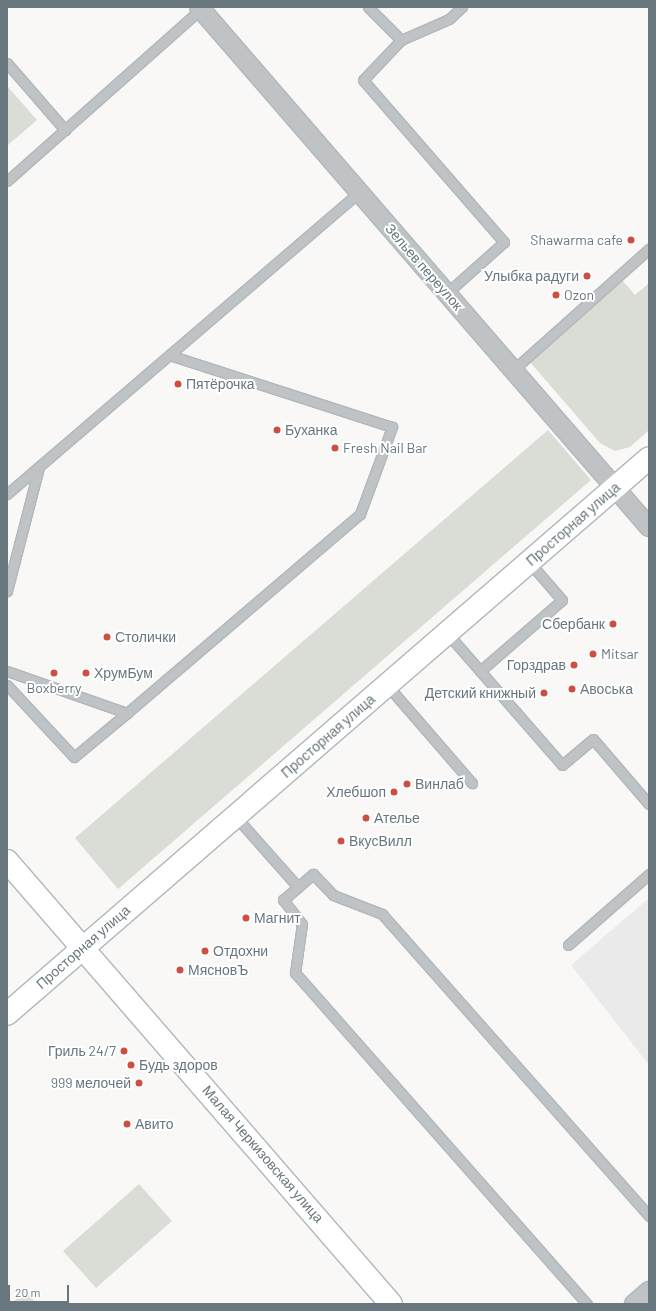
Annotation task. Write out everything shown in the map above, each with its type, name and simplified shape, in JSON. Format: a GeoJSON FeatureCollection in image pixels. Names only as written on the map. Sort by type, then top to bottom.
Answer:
{"type":"FeatureCollection","features":[{"type":"Feature","properties":{"kind":"main road","name":"Просторная улица"},"geometry":{"type":"LineString","coordinates":[[7,1014],[82,947],[649,458]]}},
{"type":"Feature","properties":{"kind":"main road","name":"Малая Черкизовская улица"},"geometry":{"type":"LineString","coordinates":[[7,861],[391,1304]]}},
{"type":"Feature","properties":{"kind":"street","name":"Зельев переулок"},"geometry":{"type":"LineString","coordinates":[[200,8],[649,527]]}},
{"type":"Feature","properties":{"kind":"street"},"geometry":{"type":"LineString","coordinates":[[634,1304],[649,1291]]}},
{"type":"Feature","properties":{"kind":"lane"},"geometry":{"type":"LineString","coordinates":[[368,7],[401,40]]}},
{"type":"Feature","properties":{"kind":"lane"},"geometry":{"type":"LineString","coordinates":[[447,293],[504,242],[363,80],[401,40],[449,18],[462,7]]}},
{"type":"Feature","properties":{"kind":"lane"},"geometry":{"type":"LineString","coordinates":[[7,181],[200,8]]}},
{"type":"Feature","properties":{"kind":"lane"},"geometry":{"type":"LineString","coordinates":[[7,63],[65,130]]}},
{"type":"Feature","properties":{"kind":"lane"},"geometry":{"type":"LineString","coordinates":[[7,494],[359,192]]}},
{"type":"Feature","properties":{"kind":"lane"},"geometry":{"type":"LineString","coordinates":[[513,370],[649,249]]}},
{"type":"Feature","properties":{"kind":"lane"},"geometry":{"type":"LineString","coordinates":[[7,685],[74,757],[360,514],[392,427],[169,355]]}},
{"type":"Feature","properties":{"kind":"lane"},"geometry":{"type":"LineString","coordinates":[[8,584],[39,467]]}},
{"type":"Feature","properties":{"kind":"lane"},"geometry":{"type":"LineString","coordinates":[[480,672],[562,600],[529,562]]}},
{"type":"Feature","properties":{"kind":"lane"},"geometry":{"type":"LineString","coordinates":[[447,633],[562,765],[593,739],[649,804]]}},
{"type":"Feature","properties":{"kind":"lane"},"geometry":{"type":"LineString","coordinates":[[7,671],[127,713]]}},
{"type":"Feature","properties":{"kind":"lane"},"geometry":{"type":"LineString","coordinates":[[387,685],[472,783]]}},
{"type":"Feature","properties":{"kind":"lane"},"geometry":{"type":"LineString","coordinates":[[235,816],[298,887]]}},
{"type":"Feature","properties":{"kind":"lane"},"geometry":{"type":"LineString","coordinates":[[587,1304],[295,972],[302,924],[283,900],[313,874],[333,895],[382,914],[649,1216]]}},
{"type":"Feature","properties":{"kind":"lane"},"geometry":{"type":"LineString","coordinates":[[568,945],[649,874]]}},
{"type":"Feature","properties":{"kind":"shaded area"},"geometry":{"type":"Polygon","coordinates":[[[7,86],[37,120],[7,146],[7,86]]]}},
{"type":"Feature","properties":{"kind":"shaded area"},"geometry":{"type":"Polygon","coordinates":[[[622,280],[635,295],[649,283],[649,430],[630,447],[615,451],[600,443],[529,361],[622,280]]]}},
{"type":"Feature","properties":{"kind":"shaded area"},"geometry":{"type":"Polygon","coordinates":[[[548,430],[591,480],[118,889],[75,838],[548,430]]]}},
{"type":"Feature","properties":{"kind":"shaded area"},"geometry":{"type":"Polygon","coordinates":[[[649,898],[649,1065],[571,965],[649,898]]]}},
{"type":"Feature","properties":{"kind":"shaded area"},"geometry":{"type":"Polygon","coordinates":[[[139,1184],[172,1221],[96,1288],[63,1251],[139,1184]]]}},
{"type":"Feature","properties":{"kind":"shaded area"},"geometry":{"type":"Polygon","coordinates":[[[25,1291],[37,1304],[11,1304],[25,1291]]]}},
{"type":"Feature","properties":{"kind":"place","name":"Shawarma cafe"},"geometry":{"type":"Point","coordinates":[631,240]}},
{"type":"Feature","properties":{"kind":"place","name":"Улыбка радуги"},"geometry":{"type":"Point","coordinates":[587,276]}},
{"type":"Feature","properties":{"kind":"place","name":"Ozon"},"geometry":{"type":"Point","coordinates":[556,295]}},
{"type":"Feature","properties":{"kind":"place","name":"Пятёрочка"},"geometry":{"type":"Point","coordinates":[178,384]}},
{"type":"Feature","properties":{"kind":"place","name":"Буханка"},"geometry":{"type":"Point","coordinates":[277,430]}},
{"type":"Feature","properties":{"kind":"place","name":"Fresh Nail Bar"},"geometry":{"type":"Point","coordinates":[335,448]}},
{"type":"Feature","properties":{"kind":"place","name":"Сбербанк"},"geometry":{"type":"Point","coordinates":[613,624]}},
{"type":"Feature","properties":{"kind":"place","name":"Столички"},"geometry":{"type":"Point","coordinates":[107,637]}},
{"type":"Feature","properties":{"kind":"place","name":"Mitsar"},"geometry":{"type":"Point","coordinates":[593,654]}},
{"type":"Feature","properties":{"kind":"place","name":"Горздрав"},"geometry":{"type":"Point","coordinates":[574,665]}},
{"type":"Feature","properties":{"kind":"place","name":"Boxberry"},"geometry":{"type":"Point","coordinates":[54,673]}},
{"type":"Feature","properties":{"kind":"place","name":"ХрумБум"},"geometry":{"type":"Point","coordinates":[86,673]}},
{"type":"Feature","properties":{"kind":"place","name":"Авоська"},"geometry":{"type":"Point","coordinates":[572,689]}},
{"type":"Feature","properties":{"kind":"place","name":"Детский книжный"},"geometry":{"type":"Point","coordinates":[544,693]}},
{"type":"Feature","properties":{"kind":"place","name":"Винлаб"},"geometry":{"type":"Point","coordinates":[407,784]}},
{"type":"Feature","properties":{"kind":"place","name":"Хлебшоп"},"geometry":{"type":"Point","coordinates":[394,792]}},
{"type":"Feature","properties":{"kind":"place","name":"Ателье"},"geometry":{"type":"Point","coordinates":[366,818]}},
{"type":"Feature","properties":{"kind":"place","name":"ВкусВилл"},"geometry":{"type":"Point","coordinates":[341,841]}},
{"type":"Feature","properties":{"kind":"place","name":"Магнит"},"geometry":{"type":"Point","coordinates":[246,918]}},
{"type":"Feature","properties":{"kind":"place","name":"Отдохни"},"geometry":{"type":"Point","coordinates":[205,951]}},
{"type":"Feature","properties":{"kind":"place","name":"МясновЪ"},"geometry":{"type":"Point","coordinates":[180,970]}},
{"type":"Feature","properties":{"kind":"place","name":"Гриль 24/7"},"geometry":{"type":"Point","coordinates":[124,1051]}},
{"type":"Feature","properties":{"kind":"place","name":"Будь здоров"},"geometry":{"type":"Point","coordinates":[131,1065]}},
{"type":"Feature","properties":{"kind":"place","name":"999 мелочей"},"geometry":{"type":"Point","coordinates":[139,1083]}},
{"type":"Feature","properties":{"kind":"place","name":"Авито"},"geometry":{"type":"Point","coordinates":[127,1124]}}]}
